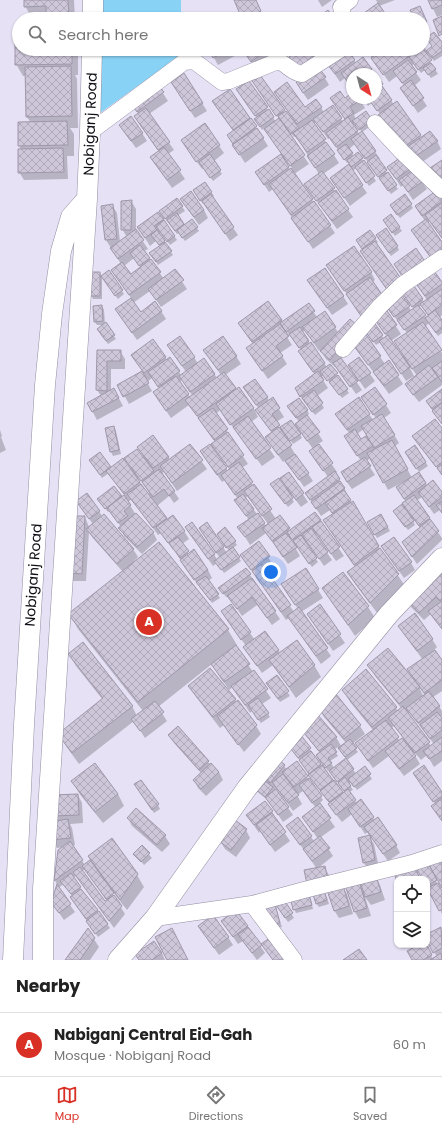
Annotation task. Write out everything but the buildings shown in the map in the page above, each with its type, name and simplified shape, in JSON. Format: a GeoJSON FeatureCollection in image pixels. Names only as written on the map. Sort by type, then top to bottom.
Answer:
{"type":"FeatureCollection","features":[{"type":"Feature","properties":{"kind":"main road"},"geometry":{"type":"LineString","coordinates":[[93,0],[93,12]]}},
{"type":"Feature","properties":{"kind":"main road","name":"Nobiganj Road"},"geometry":{"type":"LineString","coordinates":[[43,960],[43,889],[87,199],[92,56]]}},
{"type":"Feature","properties":{"kind":"main road","name":"Nobiganj Road"},"geometry":{"type":"LineString","coordinates":[[13,960],[24,725],[45,384],[52,314],[61,251],[71,217],[87,199]]}},
{"type":"Feature","properties":{"kind":"main road"},"geometry":{"type":"LineString","coordinates":[[118,960],[155,918],[247,788],[389,614],[442,558]]}},
{"type":"Feature","properties":{"kind":"street"},"geometry":{"type":"LineString","coordinates":[[342,12],[341,7],[350,0]]}},
{"type":"Feature","properties":{"kind":"street"},"geometry":{"type":"LineString","coordinates":[[90,132],[184,62],[194,61],[222,82],[229,81],[278,62],[283,63],[297,74],[302,74],[330,56]]}},
{"type":"Feature","properties":{"kind":"street"},"geometry":{"type":"LineString","coordinates":[[376,123],[402,152],[442,190]]}},
{"type":"Feature","properties":{"kind":"street"},"geometry":{"type":"LineString","coordinates":[[343,349],[380,306],[402,285],[442,258]]}},
{"type":"Feature","properties":{"kind":"street"},"geometry":{"type":"LineString","coordinates":[[155,918],[252,904],[412,863],[442,853]]}},
{"type":"Feature","properties":{"kind":"street"},"geometry":{"type":"LineString","coordinates":[[252,904],[294,960]]}},
{"type":"Feature","properties":{"kind":"water"},"geometry":{"type":"Polygon","coordinates":[[[100,0],[181,0],[181,12],[99,12],[100,0]]]}},
{"type":"Feature","properties":{"kind":"water"},"geometry":{"type":"Polygon","coordinates":[[[97,56],[180,56],[93,118],[97,56]]]}},
{"type":"Feature","properties":{"kind":"place","name":"Nabiganj Central Eid-Gah"},"geometry":{"type":"Point","coordinates":[149,622]}}]}
